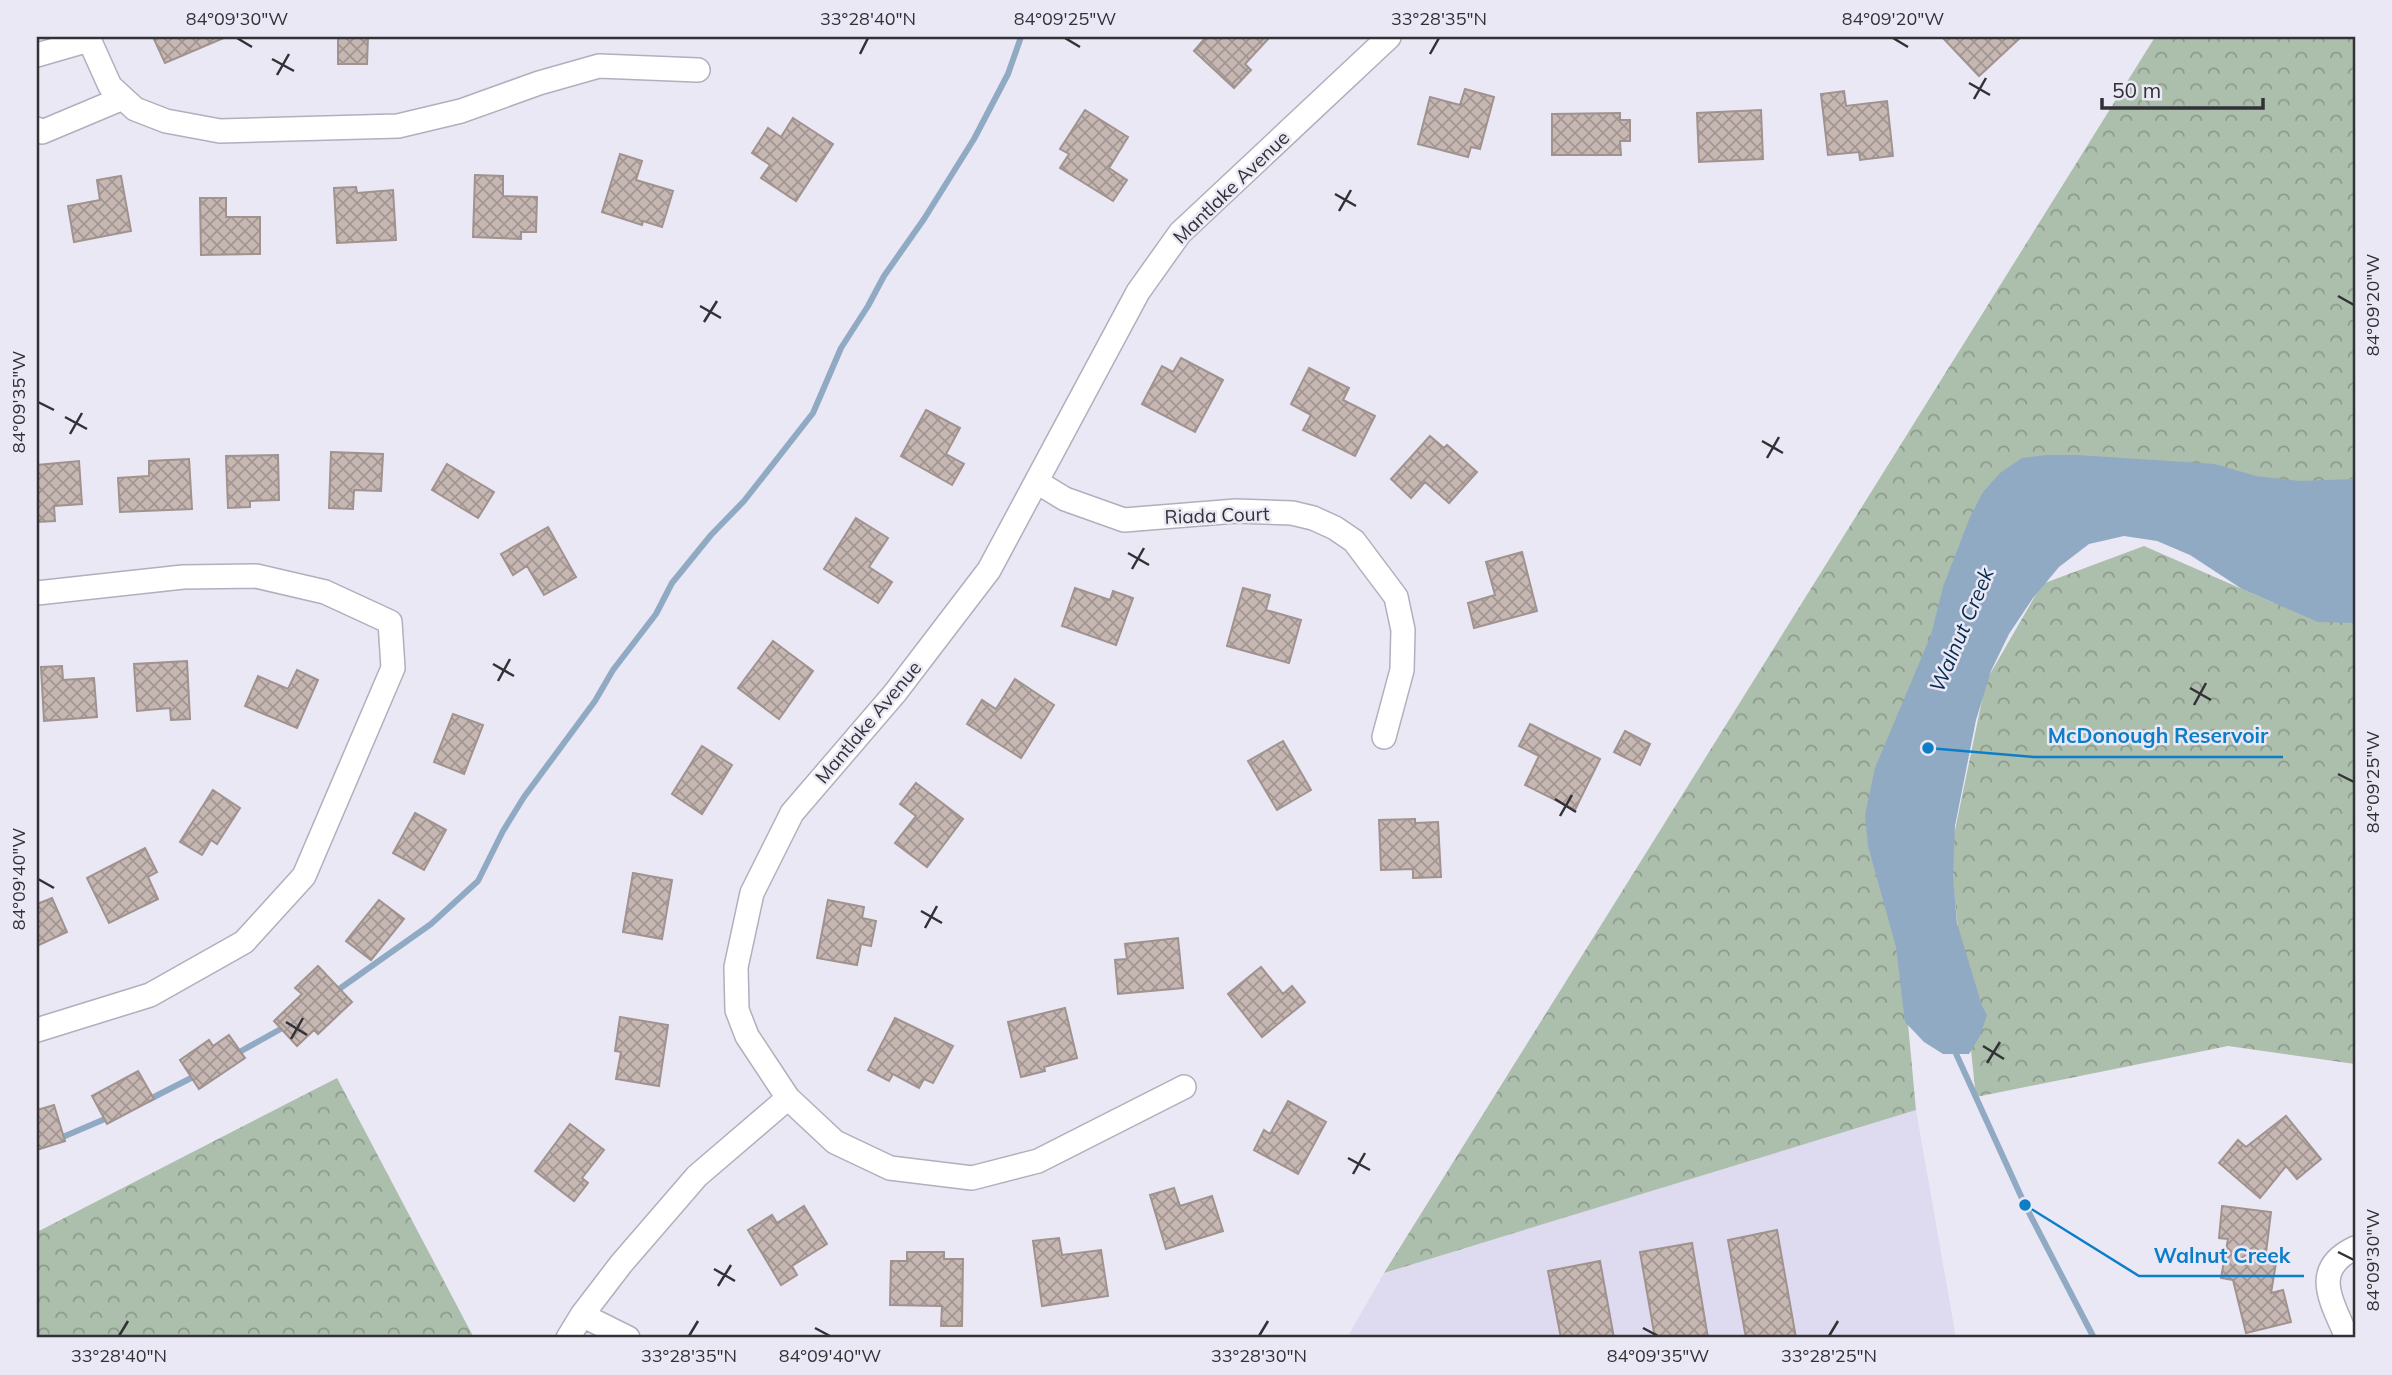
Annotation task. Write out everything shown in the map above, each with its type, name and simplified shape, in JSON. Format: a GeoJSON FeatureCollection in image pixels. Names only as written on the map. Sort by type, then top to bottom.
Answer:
{"type":"FeatureCollection","features":[{"type":"Feature","properties":{"kind":"street","name":"Mantlake Avenue"},"geometry":{"type":"LineString","coordinates":[[1184,1087],[1038,1161],[972,1178],[890,1168],[835,1142],[788,1098],[747,1036],[737,1010],[736,967],[752,892],[792,813],[895,694],[989,570],[1138,292],[1180,233],[1389,37]]}},
{"type":"Feature","properties":{"kind":"street"},"geometry":{"type":"LineString","coordinates":[[37,55],[88,38],[110,86],[135,109],[166,121],[220,131],[398,126],[461,111],[539,83],[599,66],[698,70]]}},
{"type":"Feature","properties":{"kind":"street"},"geometry":{"type":"LineString","coordinates":[[37,129],[42,132],[123,98]]}},
{"type":"Feature","properties":{"kind":"street","name":"Riada Court"},"geometry":{"type":"LineString","coordinates":[[1037,482],[1065,499],[1124,520],[1236,511],[1292,513],[1313,517],[1354,541],[1396,597],[1403,630],[1402,670],[1384,737]]}},
{"type":"Feature","properties":{"kind":"street"},"geometry":{"type":"LineString","coordinates":[[37,593],[183,577],[256,576],[326,592],[390,622],[393,668],[304,876],[244,942],[150,995],[37,1030]]}},
{"type":"Feature","properties":{"kind":"street"},"geometry":{"type":"LineString","coordinates":[[568,1338],[621,1264],[696,1176],[788,1098]]}},
{"type":"Feature","properties":{"kind":"street"},"geometry":{"type":"LineString","coordinates":[[2347,1338],[2328,1288],[2328,1273],[2336,1259],[2355,1248]]}},
{"type":"Feature","properties":{"kind":"street"},"geometry":{"type":"LineString","coordinates":[[582,1315],[628,1338]]}},
{"type":"Feature","properties":{"kind":"shaded area"},"geometry":{"type":"Polygon","coordinates":[[[1916,1110],[1956,1338],[1347,1338],[1384,1273],[1916,1110]]]}},
{"type":"Feature","properties":{"kind":"green space"},"geometry":{"type":"Polygon","coordinates":[[[2155,37],[2355,37],[2355,479],[2293,485],[2105,474],[1889,819],[1916,1110],[1384,1273],[2155,37]]]}},
{"type":"Feature","properties":{"kind":"green space"},"geometry":{"type":"Polygon","coordinates":[[[2144,546],[2274,603],[2355,605],[2355,1064],[2228,1046],[1976,1097],[1950,854],[1986,681],[2042,584],[2144,546]]]}},
{"type":"Feature","properties":{"kind":"green space"},"geometry":{"type":"Polygon","coordinates":[[[337,1078],[474,1338],[37,1338],[37,1232],[337,1078]]]}},
{"type":"Feature","properties":{"kind":"water"},"geometry":{"type":"Polygon","coordinates":[[[2046,455],[2215,464],[2256,476],[2300,481],[2355,479],[2355,623],[2318,622],[2242,589],[2190,555],[2157,541],[2124,536],[2089,544],[2059,567],[2033,598],[2009,634],[1991,671],[1976,720],[1955,826],[1953,876],[1957,923],[1987,1015],[1980,1036],[1969,1054],[1943,1054],[1924,1042],[1905,1022],[1896,947],[1868,846],[1865,815],[1875,768],[1931,635],[1943,587],[1970,517],[1983,492],[2000,473],[2022,458],[2046,455]]]}},
{"type":"Feature","properties":{"kind":"building"},"geometry":{"type":"Polygon","coordinates":[[[153,37],[226,37],[165,63],[153,37]]]}},
{"type":"Feature","properties":{"kind":"building"},"geometry":{"type":"Polygon","coordinates":[[[338,37],[368,37],[367,64],[338,64],[338,37]]]}},
{"type":"Feature","properties":{"kind":"building"},"geometry":{"type":"Polygon","coordinates":[[[1206,37],[1270,37],[1245,64],[1251,70],[1234,88],[1194,51],[1206,37]]]}},
{"type":"Feature","properties":{"kind":"building"},"geometry":{"type":"Polygon","coordinates":[[[1942,37],[2021,37],[1979,76],[1942,37]]]}},
{"type":"Feature","properties":{"kind":"building"},"geometry":{"type":"Polygon","coordinates":[[[1465,89],[1494,97],[1480,149],[1471,147],[1468,157],[1418,144],[1430,97],[1460,105],[1465,89]]]}},
{"type":"Feature","properties":{"kind":"building"},"geometry":{"type":"Polygon","coordinates":[[[1844,91],[1846,106],[1887,101],[1893,156],[1860,160],[1859,152],[1828,155],[1821,94],[1844,91]]]}},
{"type":"Feature","properties":{"kind":"building"},"geometry":{"type":"Polygon","coordinates":[[[1085,110],[1128,137],[1109,168],[1127,180],[1113,201],[1060,168],[1069,154],[1060,149],[1085,110]]]}},
{"type":"Feature","properties":{"kind":"building"},"geometry":{"type":"Polygon","coordinates":[[[1761,110],[1763,159],[1699,162],[1697,113],[1761,110]]]}},
{"type":"Feature","properties":{"kind":"building"},"geometry":{"type":"Polygon","coordinates":[[[1620,113],[1620,120],[1630,120],[1630,141],[1620,141],[1621,155],[1552,155],[1552,114],[1620,113]]]}},
{"type":"Feature","properties":{"kind":"building"},"geometry":{"type":"Polygon","coordinates":[[[793,118],[833,144],[796,201],[761,178],[770,165],[752,153],[768,128],[781,137],[793,118]]]}},
{"type":"Feature","properties":{"kind":"building"},"geometry":{"type":"Polygon","coordinates":[[[620,154],[642,161],[636,180],[673,191],[662,227],[643,221],[642,225],[602,212],[620,154]]]}},
{"type":"Feature","properties":{"kind":"building"},"geometry":{"type":"Polygon","coordinates":[[[475,175],[503,176],[503,196],[537,197],[536,232],[521,232],[521,239],[473,237],[475,175]]]}},
{"type":"Feature","properties":{"kind":"building"},"geometry":{"type":"Polygon","coordinates":[[[121,176],[131,231],[74,242],[68,206],[100,200],[97,180],[121,176]]]}},
{"type":"Feature","properties":{"kind":"building"},"geometry":{"type":"Polygon","coordinates":[[[356,187],[357,193],[393,190],[396,240],[337,243],[334,188],[356,187]]]}},
{"type":"Feature","properties":{"kind":"building"},"geometry":{"type":"Polygon","coordinates":[[[200,198],[226,198],[226,217],[260,217],[260,254],[201,255],[200,198]]]}},
{"type":"Feature","properties":{"kind":"building"},"geometry":{"type":"Polygon","coordinates":[[[1181,358],[1223,380],[1195,432],[1142,404],[1162,366],[1173,372],[1181,358]]]}},
{"type":"Feature","properties":{"kind":"building"},"geometry":{"type":"Polygon","coordinates":[[[1309,368],[1349,388],[1343,400],[1375,416],[1355,456],[1303,430],[1311,415],[1291,404],[1309,368]]]}},
{"type":"Feature","properties":{"kind":"building"},"geometry":{"type":"Polygon","coordinates":[[[926,410],[960,428],[946,454],[964,464],[952,485],[901,456],[926,410]]]}},
{"type":"Feature","properties":{"kind":"building"},"geometry":{"type":"Polygon","coordinates":[[[1430,436],[1444,448],[1447,445],[1477,472],[1449,503],[1425,482],[1411,498],[1391,479],[1430,436]]]}},
{"type":"Feature","properties":{"kind":"building"},"geometry":{"type":"Polygon","coordinates":[[[331,452],[383,454],[381,491],[354,490],[353,509],[329,508],[331,452]]]}},
{"type":"Feature","properties":{"kind":"building"},"geometry":{"type":"Polygon","coordinates":[[[278,455],[279,500],[250,501],[250,507],[228,508],[226,456],[278,455]]]}},
{"type":"Feature","properties":{"kind":"building"},"geometry":{"type":"Polygon","coordinates":[[[189,459],[192,509],[120,512],[118,478],[149,476],[149,461],[189,459]]]}},
{"type":"Feature","properties":{"kind":"building"},"geometry":{"type":"Polygon","coordinates":[[[79,461],[82,504],[54,506],[55,521],[37,522],[37,465],[79,461]]]}},
{"type":"Feature","properties":{"kind":"building"},"geometry":{"type":"Polygon","coordinates":[[[447,464],[494,492],[478,518],[432,490],[447,464]]]}},
{"type":"Feature","properties":{"kind":"building"},"geometry":{"type":"Polygon","coordinates":[[[856,518],[888,538],[869,567],[892,582],[878,603],[824,569],[856,518]]]}},
{"type":"Feature","properties":{"kind":"building"},"geometry":{"type":"Polygon","coordinates":[[[548,527],[576,577],[544,595],[527,566],[513,575],[501,554],[548,527]]]}},
{"type":"Feature","properties":{"kind":"building"},"geometry":{"type":"Polygon","coordinates":[[[1522,552],[1537,611],[1474,628],[1468,603],[1495,595],[1486,562],[1522,552]]]}},
{"type":"Feature","properties":{"kind":"building"},"geometry":{"type":"Polygon","coordinates":[[[1075,588],[1110,600],[1113,591],[1133,598],[1116,645],[1062,626],[1075,588]]]}},
{"type":"Feature","properties":{"kind":"building"},"geometry":{"type":"Polygon","coordinates":[[[1243,588],[1270,595],[1266,610],[1301,620],[1289,663],[1227,646],[1243,588]]]}},
{"type":"Feature","properties":{"kind":"building"},"geometry":{"type":"Polygon","coordinates":[[[773,641],[813,671],[779,719],[738,688],[773,641]]]}},
{"type":"Feature","properties":{"kind":"building"},"geometry":{"type":"Polygon","coordinates":[[[187,661],[190,719],[171,720],[170,708],[137,711],[134,664],[187,661]]]}},
{"type":"Feature","properties":{"kind":"building"},"geometry":{"type":"Polygon","coordinates":[[[62,666],[63,680],[94,678],[97,717],[44,721],[41,667],[62,666]]]}},
{"type":"Feature","properties":{"kind":"building"},"geometry":{"type":"Polygon","coordinates":[[[297,670],[318,680],[297,728],[245,706],[258,676],[288,689],[297,670]]]}},
{"type":"Feature","properties":{"kind":"building"},"geometry":{"type":"Polygon","coordinates":[[[1015,679],[1054,705],[1021,758],[967,724],[982,700],[996,709],[1015,679]]]}},
{"type":"Feature","properties":{"kind":"building"},"geometry":{"type":"Polygon","coordinates":[[[453,714],[483,725],[464,774],[434,762],[453,714]]]}},
{"type":"Feature","properties":{"kind":"building"},"geometry":{"type":"Polygon","coordinates":[[[1530,724],[1600,759],[1575,810],[1525,785],[1539,756],[1519,746],[1530,724]]]}},
{"type":"Feature","properties":{"kind":"building"},"geometry":{"type":"Polygon","coordinates":[[[1625,731],[1650,744],[1640,765],[1614,752],[1625,731]]]}},
{"type":"Feature","properties":{"kind":"building"},"geometry":{"type":"Polygon","coordinates":[[[1283,741],[1311,790],[1277,810],[1248,761],[1283,741]]]}},
{"type":"Feature","properties":{"kind":"building"},"geometry":{"type":"Polygon","coordinates":[[[702,746],[732,765],[702,814],[672,794],[702,746]]]}},
{"type":"Feature","properties":{"kind":"building"},"geometry":{"type":"Polygon","coordinates":[[[916,783],[963,819],[927,867],[895,843],[916,816],[900,804],[916,783]]]}},
{"type":"Feature","properties":{"kind":"building"},"geometry":{"type":"Polygon","coordinates":[[[213,790],[240,808],[217,844],[211,840],[202,855],[180,842],[213,790]]]}},
{"type":"Feature","properties":{"kind":"building"},"geometry":{"type":"Polygon","coordinates":[[[415,813],[446,830],[424,870],[393,853],[415,813]]]}},
{"type":"Feature","properties":{"kind":"building"},"geometry":{"type":"Polygon","coordinates":[[[1415,819],[1415,823],[1438,822],[1441,877],[1413,878],[1413,869],[1381,870],[1379,820],[1415,819]]]}},
{"type":"Feature","properties":{"kind":"building"},"geometry":{"type":"Polygon","coordinates":[[[145,848],[157,872],[148,877],[158,899],[109,923],[87,878],[145,848]]]}},
{"type":"Feature","properties":{"kind":"building"},"geometry":{"type":"Polygon","coordinates":[[[633,873],[672,880],[662,939],[623,932],[633,873]]]}},
{"type":"Feature","properties":{"kind":"building"},"geometry":{"type":"Polygon","coordinates":[[[52,898],[67,932],[37,946],[37,904],[52,898]]]}},
{"type":"Feature","properties":{"kind":"building"},"geometry":{"type":"Polygon","coordinates":[[[379,900],[404,919],[371,960],[346,941],[379,900]]]}},
{"type":"Feature","properties":{"kind":"building"},"geometry":{"type":"Polygon","coordinates":[[[828,900],[864,907],[862,918],[876,921],[871,946],[861,944],[857,965],[817,958],[828,900]]]}},
{"type":"Feature","properties":{"kind":"building"},"geometry":{"type":"Polygon","coordinates":[[[1178,938],[1183,988],[1118,994],[1115,960],[1127,959],[1125,944],[1178,938]]]}},
{"type":"Feature","properties":{"kind":"building"},"geometry":{"type":"Polygon","coordinates":[[[318,966],[352,1002],[318,1034],[314,1030],[297,1046],[274,1021],[302,994],[295,988],[318,966]]]}},
{"type":"Feature","properties":{"kind":"building"},"geometry":{"type":"Polygon","coordinates":[[[1261,967],[1283,994],[1292,986],[1305,1002],[1262,1037],[1228,994],[1261,967]]]}},
{"type":"Feature","properties":{"kind":"building"},"geometry":{"type":"Polygon","coordinates":[[[1065,1008],[1077,1058],[1021,1077],[1008,1022],[1065,1008]]]}},
{"type":"Feature","properties":{"kind":"building"},"geometry":{"type":"Polygon","coordinates":[[[620,1017],[668,1025],[659,1086],[616,1079],[621,1052],[615,1051],[620,1017]]]}},
{"type":"Feature","properties":{"kind":"building"},"geometry":{"type":"Polygon","coordinates":[[[895,1018],[953,1046],[933,1083],[924,1079],[919,1088],[893,1074],[889,1081],[868,1070],[895,1018]]]}},
{"type":"Feature","properties":{"kind":"building"},"geometry":{"type":"Polygon","coordinates":[[[229,1035],[245,1058],[199,1089],[180,1060],[209,1040],[213,1046],[229,1035]]]}},
{"type":"Feature","properties":{"kind":"building"},"geometry":{"type":"Polygon","coordinates":[[[138,1071],[154,1099],[107,1124],[92,1096],[138,1071]]]}},
{"type":"Feature","properties":{"kind":"building"},"geometry":{"type":"Polygon","coordinates":[[[1288,1101],[1326,1122],[1298,1174],[1254,1150],[1264,1130],[1270,1134],[1288,1101]]]}},
{"type":"Feature","properties":{"kind":"building"},"geometry":{"type":"Polygon","coordinates":[[[54,1105],[65,1141],[37,1150],[37,1110],[54,1105]]]}},
{"type":"Feature","properties":{"kind":"building"},"geometry":{"type":"Polygon","coordinates":[[[2286,1116],[2321,1159],[2297,1179],[2286,1166],[2260,1198],[2219,1163],[2238,1140],[2246,1147],[2286,1116]]]}},
{"type":"Feature","properties":{"kind":"building"},"geometry":{"type":"Polygon","coordinates":[[[570,1124],[604,1150],[582,1178],[588,1183],[574,1201],[535,1171],[570,1124]]]}},
{"type":"Feature","properties":{"kind":"building"},"geometry":{"type":"Polygon","coordinates":[[[1174,1188],[1180,1206],[1212,1196],[1223,1231],[1166,1249],[1150,1195],[1174,1188]]]}},
{"type":"Feature","properties":{"kind":"building"},"geometry":{"type":"Polygon","coordinates":[[[804,1206],[827,1244],[792,1266],[797,1275],[781,1285],[748,1230],[772,1215],[777,1223],[804,1206]]]}},
{"type":"Feature","properties":{"kind":"building"},"geometry":{"type":"Polygon","coordinates":[[[2222,1206],[2271,1212],[2265,1261],[2276,1263],[2271,1293],[2283,1290],[2291,1322],[2246,1333],[2233,1280],[2221,1278],[2228,1239],[2219,1238],[2222,1206]]]}},
{"type":"Feature","properties":{"kind":"building"},"geometry":{"type":"Polygon","coordinates":[[[1777,1230],[1796,1338],[1746,1338],[1728,1240],[1777,1230]]]}},
{"type":"Feature","properties":{"kind":"building"},"geometry":{"type":"Polygon","coordinates":[[[1059,1238],[1062,1255],[1101,1250],[1108,1296],[1042,1306],[1033,1241],[1059,1238]]]}},
{"type":"Feature","properties":{"kind":"building"},"geometry":{"type":"Polygon","coordinates":[[[1692,1243],[1708,1338],[1655,1338],[1640,1252],[1692,1243]]]}},
{"type":"Feature","properties":{"kind":"building"},"geometry":{"type":"Polygon","coordinates":[[[907,1252],[944,1252],[944,1259],[963,1259],[962,1326],[941,1326],[942,1306],[890,1305],[891,1261],[907,1261],[907,1252]]]}},
{"type":"Feature","properties":{"kind":"building"},"geometry":{"type":"Polygon","coordinates":[[[1600,1261],[1614,1338],[1561,1338],[1548,1271],[1600,1261]]]}},
{"type":"Feature","properties":{"kind":"waterway"},"geometry":{"type":"LineString","coordinates":[[335,992],[431,924],[478,881],[524,797],[595,701],[613,670],[656,614],[672,583],[711,535],[744,501],[813,413],[841,348],[884,276],[924,219],[974,139],[1008,74],[1021,37]]}},
{"type":"Feature","properties":{"kind":"waterway"},"geometry":{"type":"LineString","coordinates":[[234,1055],[286,1026]]}},
{"type":"Feature","properties":{"kind":"waterway","name":"Walnut Creek"},"geometry":{"type":"LineString","coordinates":[[1953,1047],[2025,1205],[2094,1338]]}},
{"type":"Feature","properties":{"kind":"waterway"},"geometry":{"type":"LineString","coordinates":[[148,1100],[197,1075]]}},
{"type":"Feature","properties":{"kind":"waterway"},"geometry":{"type":"LineString","coordinates":[[58,1139],[112,1116]]}},
{"type":"Feature","properties":{"kind":"place","name":"McDonough Reservoir"},"geometry":{"type":"Point","coordinates":[1928,748]}},
{"type":"Feature","properties":{"kind":"place","name":"Walnut Creek"},"geometry":{"type":"Point","coordinates":[2025,1205]}}]}
